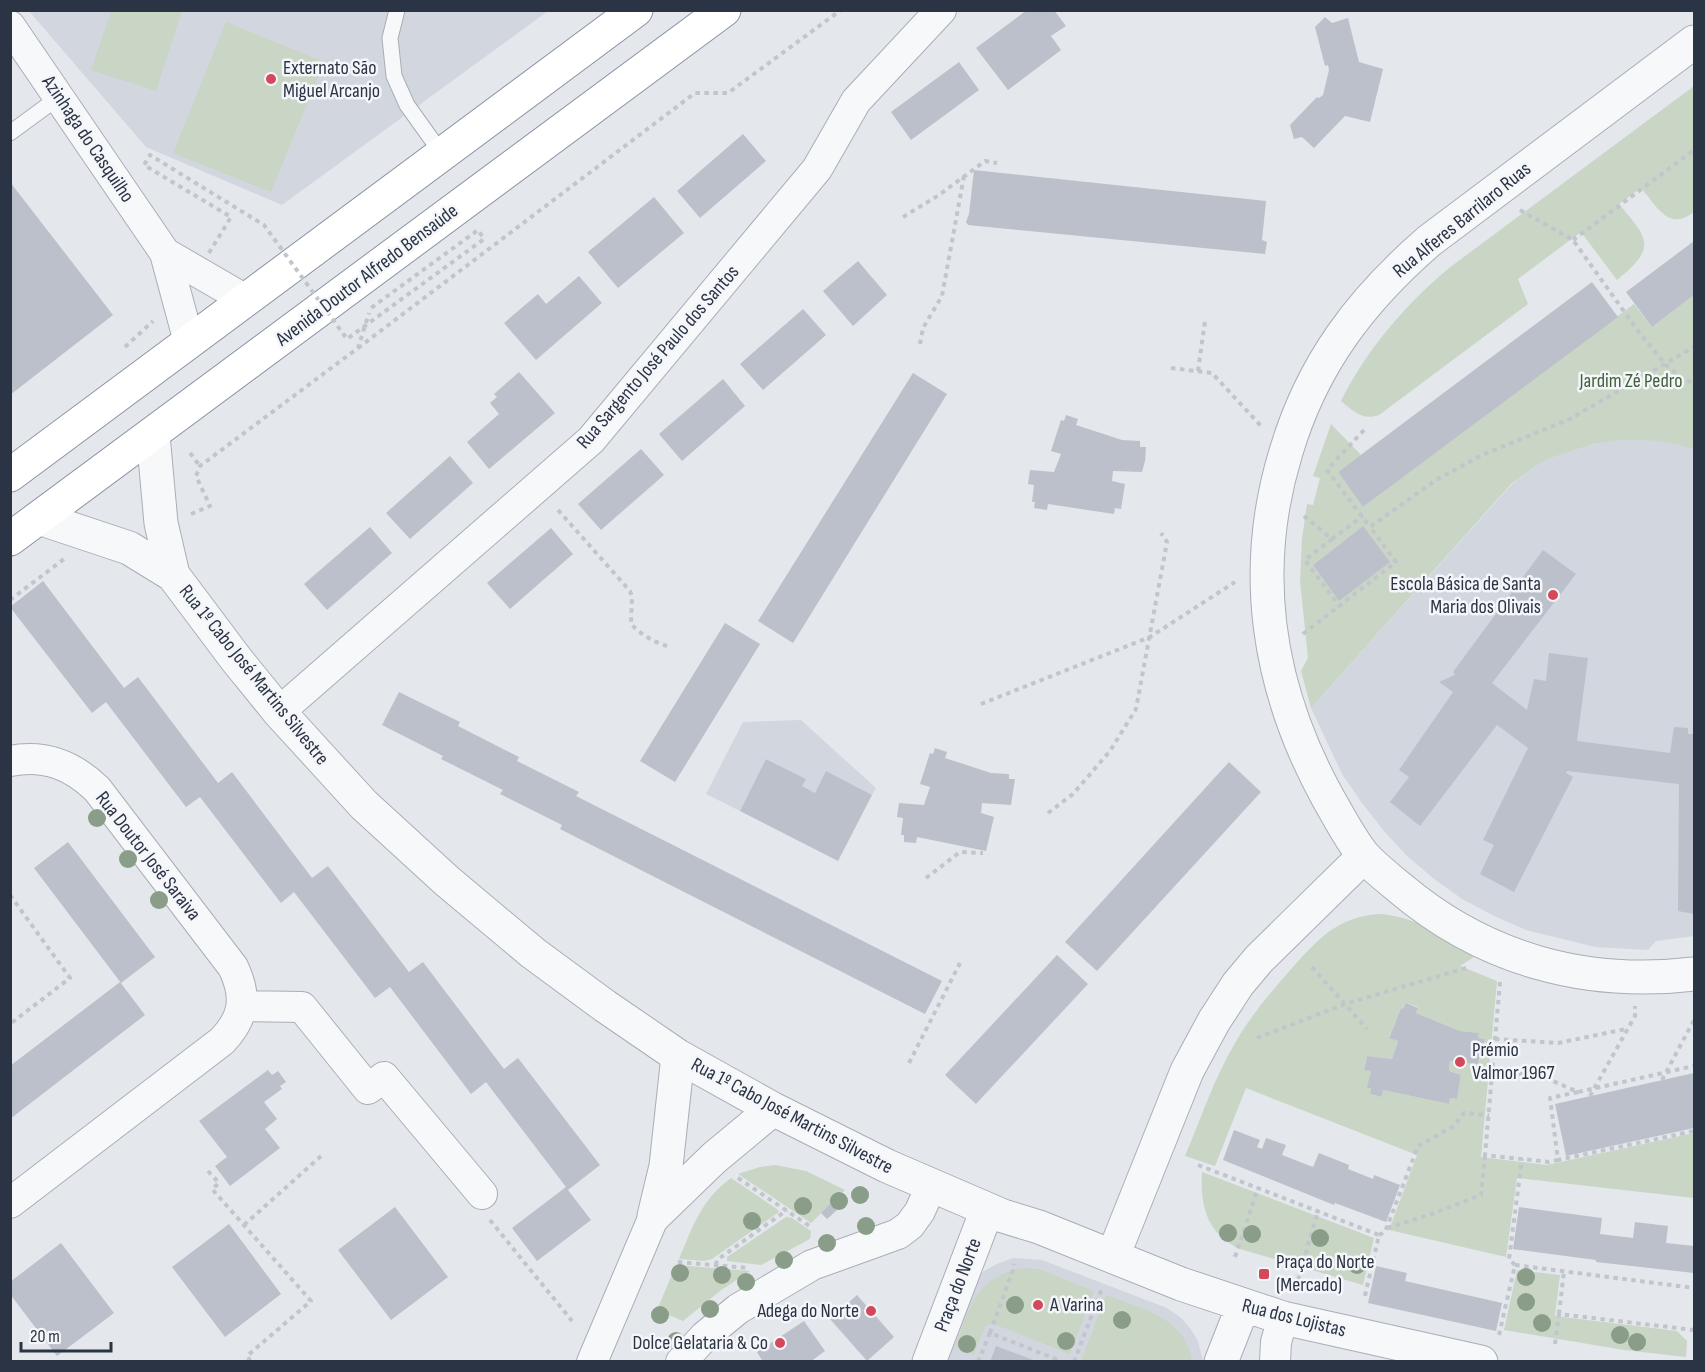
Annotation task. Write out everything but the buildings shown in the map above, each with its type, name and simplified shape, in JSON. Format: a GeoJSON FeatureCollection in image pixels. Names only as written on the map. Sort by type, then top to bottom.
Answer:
{"type":"FeatureCollection","features":[{"type":"Feature","properties":{"kind":"highway"},"geometry":{"type":"LineString","coordinates":[[10,475],[636,10]]}},
{"type":"Feature","properties":{"kind":"highway","name":"Avenida Doutor Alfredo Bensaúde"},"geometry":{"type":"LineString","coordinates":[[10,539],[724,10]]}},
{"type":"Feature","properties":{"kind":"street","name":"Rua Sargento José Paulo dos Santos"},"geometry":{"type":"LineString","coordinates":[[279,712],[591,440],[817,169],[856,101],[941,10]]}},
{"type":"Feature","properties":{"kind":"street","name":"Azinhaga do Casquilho"},"geometry":{"type":"LineString","coordinates":[[10,26],[165,253],[189,342]]}},
{"type":"Feature","properties":{"kind":"street","name":"Rua Alferes Barrilaro Ruas"},"geometry":{"type":"LineString","coordinates":[[1695,42],[1429,241],[1397,269],[1367,301],[1341,335],[1319,372],[1302,407],[1285,454],[1275,494],[1269,536],[1267,579],[1269,622],[1287,706],[1302,747],[1341,820],[1364,856],[1419,904],[1448,924],[1515,956],[1567,970],[1601,976],[1663,978],[1695,974]]}},
{"type":"Feature","properties":{"kind":"street","name":"Azinhaga do Casquilho"},"geometry":{"type":"LineString","coordinates":[[165,253],[246,300]]}},
{"type":"Feature","properties":{"kind":"street","name":"Rua 1º Cabo José Martins Silvestre"},"geometry":{"type":"LineString","coordinates":[[153,435],[160,523],[173,575]]}},
{"type":"Feature","properties":{"kind":"street","name":"Rua 1º Cabo José Martins Silvestre"},"geometry":{"type":"LineString","coordinates":[[39,518],[129,548],[173,575],[279,712],[364,805],[447,881],[533,953],[678,1056],[773,1109],[931,1186],[987,1210],[1113,1256]]}},
{"type":"Feature","properties":{"kind":"street","name":"Rua Doutor José Saraiva"},"geometry":{"type":"LineString","coordinates":[[10,761],[27,758],[61,763],[84,777],[97,789],[233,967],[239,979],[242,1006]]}},
{"type":"Feature","properties":{"kind":"street"},"geometry":{"type":"LineString","coordinates":[[1113,1256],[1187,1071],[1214,1020],[1238,984],[1259,959],[1364,856]]}},
{"type":"Feature","properties":{"kind":"street"},"geometry":{"type":"LineString","coordinates":[[10,1203],[222,1041],[232,1031],[242,1006],[302,1007],[369,1089],[384,1077],[486,1207]]}},
{"type":"Feature","properties":{"kind":"street"},"geometry":{"type":"LineString","coordinates":[[592,1362],[654,1216],[667,1158],[678,1056]]}},
{"type":"Feature","properties":{"kind":"street"},"geometry":{"type":"LineString","coordinates":[[654,1216],[714,1158],[773,1109]]}},
{"type":"Feature","properties":{"kind":"street"},"geometry":{"type":"LineString","coordinates":[[681,1362],[705,1336],[738,1309],[812,1265],[898,1234],[910,1225],[920,1211],[931,1186]]}},
{"type":"Feature","properties":{"kind":"street","name":"Praça do Norte"},"geometry":{"type":"LineString","coordinates":[[929,1362],[987,1210]]}},
{"type":"Feature","properties":{"kind":"street","name":"Rua dos Lojistas"},"geometry":{"type":"LineString","coordinates":[[1113,1256],[1181,1284],[1283,1318],[1481,1362]]}},
{"type":"Feature","properties":{"kind":"street"},"geometry":{"type":"LineString","coordinates":[[1221,1362],[1242,1306]]}},
{"type":"Feature","properties":{"kind":"street"},"geometry":{"type":"LineString","coordinates":[[1275,1362],[1276,1342],[1283,1318]]}},
{"type":"Feature","properties":{"kind":"lane"},"geometry":{"type":"LineString","coordinates":[[397,10],[390,38],[394,76],[406,105],[442,154]]}},
{"type":"Feature","properties":{"kind":"lane"},"geometry":{"type":"LineString","coordinates":[[10,133],[59,97]]}},
{"type":"Feature","properties":{"kind":"path"},"geometry":{"type":"LineString","coordinates":[[182,517],[210,506],[196,476],[200,466],[695,93],[728,93],[841,10]]}},
{"type":"Feature","properties":{"kind":"path"},"geometry":{"type":"LineString","coordinates":[[1573,240],[1695,150]]}},
{"type":"Feature","properties":{"kind":"path"},"geometry":{"type":"LineString","coordinates":[[209,253],[231,217],[144,165],[150,155],[264,225],[347,339],[484,239],[478,230],[371,308],[358,348]]}},
{"type":"Feature","properties":{"kind":"path"},"geometry":{"type":"LineString","coordinates":[[903,217],[939,195],[985,161],[997,163]]}},
{"type":"Feature","properties":{"kind":"path"},"geometry":{"type":"LineString","coordinates":[[920,344],[922,328],[942,296],[964,176]]}},
{"type":"Feature","properties":{"kind":"path"},"geometry":{"type":"LineString","coordinates":[[1503,185],[1522,213],[1573,240],[1638,331],[1665,364],[1683,379],[1695,383]]}},
{"type":"Feature","properties":{"kind":"path"},"geometry":{"type":"LineString","coordinates":[[1198,371],[1204,321]]}},
{"type":"Feature","properties":{"kind":"path"},"geometry":{"type":"LineString","coordinates":[[1370,527],[1436,480],[1482,455],[1570,419],[1695,347]]}},
{"type":"Feature","properties":{"kind":"path"},"geometry":{"type":"LineString","coordinates":[[1171,368],[1212,373],[1261,426]]}},
{"type":"Feature","properties":{"kind":"path"},"geometry":{"type":"LineString","coordinates":[[1274,652],[1340,607],[1396,562],[1328,470],[1364,430]]}},
{"type":"Feature","properties":{"kind":"path"},"geometry":{"type":"LineString","coordinates":[[190,453],[200,466]]}},
{"type":"Feature","properties":{"kind":"path"},"geometry":{"type":"LineString","coordinates":[[1275,494],[1332,539]]}},
{"type":"Feature","properties":{"kind":"path"},"geometry":{"type":"LineString","coordinates":[[552,502],[630,591],[632,597],[631,624],[636,630],[659,644],[667,646]]}},
{"type":"Feature","properties":{"kind":"path"},"geometry":{"type":"LineString","coordinates":[[1340,607],[1305,560],[1363,516]]}},
{"type":"Feature","properties":{"kind":"path"},"geometry":{"type":"LineString","coordinates":[[1048,813],[1073,794],[1110,751],[1136,709],[1167,542],[1161,533]]}},
{"type":"Feature","properties":{"kind":"path"},"geometry":{"type":"LineString","coordinates":[[10,600],[71,553]]}},
{"type":"Feature","properties":{"kind":"path"},"geometry":{"type":"LineString","coordinates":[[981,704],[1150,637],[1236,582]]}},
{"type":"Feature","properties":{"kind":"path"},"geometry":{"type":"LineString","coordinates":[[926,878],[960,852],[983,853]]}},
{"type":"Feature","properties":{"kind":"path"},"geometry":{"type":"LineString","coordinates":[[10,895],[70,978],[10,1024]]}},
{"type":"Feature","properties":{"kind":"path"},"geometry":{"type":"LineString","coordinates":[[909,1063],[960,963]]}},
{"type":"Feature","properties":{"kind":"path"},"geometry":{"type":"LineString","coordinates":[[1312,967],[1367,1029]]}},
{"type":"Feature","properties":{"kind":"path"},"geometry":{"type":"LineString","coordinates":[[1257,1038],[1345,1004],[1472,967]]}},
{"type":"Feature","properties":{"kind":"path"},"geometry":{"type":"LineString","coordinates":[[1386,1228],[1429,1215],[1481,1195],[1500,979]]}},
{"type":"Feature","properties":{"kind":"path"},"geometry":{"type":"LineString","coordinates":[[1590,1096],[1635,1016],[1636,1003]]}},
{"type":"Feature","properties":{"kind":"path"},"geometry":{"type":"LineString","coordinates":[[1662,1080],[1695,1020]]}},
{"type":"Feature","properties":{"kind":"path"},"geometry":{"type":"LineString","coordinates":[[1495,1039],[1558,1043],[1626,1029]]}},
{"type":"Feature","properties":{"kind":"path"},"geometry":{"type":"LineString","coordinates":[[1558,1160],[1550,1098],[1695,1066]]}},
{"type":"Feature","properties":{"kind":"path"},"geometry":{"type":"LineString","coordinates":[[1492,1072],[1539,1075],[1578,1092]]}},
{"type":"Feature","properties":{"kind":"path"},"geometry":{"type":"LineString","coordinates":[[1198,1165],[1379,1235],[1385,1232],[1418,1146],[1454,1126],[1464,1113],[1489,1115]]}},
{"type":"Feature","properties":{"kind":"path"},"geometry":{"type":"LineString","coordinates":[[1485,1155],[1549,1162],[1695,1131]]}},
{"type":"Feature","properties":{"kind":"path"},"geometry":{"type":"LineString","coordinates":[[244,1226],[321,1156]]}},
{"type":"Feature","properties":{"kind":"path"},"geometry":{"type":"LineString","coordinates":[[1522,1159],[1509,1259],[1515,1265],[1695,1288]]}},
{"type":"Feature","properties":{"kind":"path"},"geometry":{"type":"LineString","coordinates":[[208,1171],[219,1183],[212,1188],[311,1301],[247,1356],[251,1362]]}},
{"type":"Feature","properties":{"kind":"path"},"geometry":{"type":"LineString","coordinates":[[735,1176],[811,1227]]}},
{"type":"Feature","properties":{"kind":"path"},"geometry":{"type":"LineString","coordinates":[[1235,1257],[1258,1188]]}},
{"type":"Feature","properties":{"kind":"path"},"geometry":{"type":"LineString","coordinates":[[486,1207],[572,1321]]}},
{"type":"Feature","properties":{"kind":"path"},"geometry":{"type":"LineString","coordinates":[[716,1265],[717,1260],[786,1210]]}},
{"type":"Feature","properties":{"kind":"path"},"geometry":{"type":"LineString","coordinates":[[1298,1281],[1318,1211]]}},
{"type":"Feature","properties":{"kind":"path"},"geometry":{"type":"LineString","coordinates":[[1364,1300],[1379,1235]]}},
{"type":"Feature","properties":{"kind":"path"},"geometry":{"type":"LineString","coordinates":[[678,1262],[755,1268]]}},
{"type":"Feature","properties":{"kind":"path"},"geometry":{"type":"LineString","coordinates":[[978,1362],[1014,1264]]}},
{"type":"Feature","properties":{"kind":"path"},"geometry":{"type":"LineString","coordinates":[[1499,1335],[1515,1265]]}},
{"type":"Feature","properties":{"kind":"path"},"geometry":{"type":"LineString","coordinates":[[1555,1344],[1564,1271]]}},
{"type":"Feature","properties":{"kind":"path"},"geometry":{"type":"LineString","coordinates":[[1074,1362],[1102,1288]]}},
{"type":"Feature","properties":{"kind":"path"},"geometry":{"type":"LineString","coordinates":[[1559,1314],[1695,1330]]}},
{"type":"Feature","properties":{"kind":"path"},"geometry":{"type":"LineString","coordinates":[[990,1333],[1063,1362]]}},
{"type":"Feature","properties":{"kind":"shaded area","name":"Externato São Miguel Arcanjo"},"geometry":{"type":"Polygon","coordinates":[[[29,11],[548,11],[282,205],[146,147],[29,11]]]}},
{"type":"Feature","properties":{"kind":"shaded area","name":"Escola Básica de Santa Maria dos Olivais"},"geometry":{"type":"Polygon","coordinates":[[[1636,438],[1669,442],[1694,449],[1694,936],[1656,941],[1648,950],[1595,947],[1526,930],[1462,899],[1407,856],[1383,830],[1342,774],[1311,708],[1513,483],[1545,460],[1577,448],[1636,438]]]}},
{"type":"Feature","properties":{"kind":"shaded area"},"geometry":{"type":"Polygon","coordinates":[[[801,720],[876,788],[872,795],[826,771],[815,793],[802,786],[805,779],[767,759],[740,811],[706,794],[743,722],[801,720]]]}},
{"type":"Feature","properties":{"kind":"shaded area"},"geometry":{"type":"Polygon","coordinates":[[[1013,1258],[1042,1260],[1167,1308],[1190,1328],[1198,1341],[1203,1361],[939,1362],[973,1282],[984,1271],[1013,1258]]]}},
{"type":"Feature","properties":{"kind":"green space"},"geometry":{"type":"Polygon","coordinates":[[[111,11],[182,11],[156,91],[91,70],[111,11]]]}},
{"type":"Feature","properties":{"kind":"green space"},"geometry":{"type":"Polygon","coordinates":[[[226,22],[324,62],[271,192],[173,153],[226,22]]]}},
{"type":"Feature","properties":{"kind":"green space"},"geometry":{"type":"Polygon","coordinates":[[[1694,86],[1694,212],[1677,219],[1670,218],[1658,209],[1641,188],[1619,204],[1642,235],[1643,251],[1630,269],[1617,280],[1581,232],[1518,279],[1528,304],[1379,415],[1363,416],[1341,401],[1363,363],[1388,329],[1433,282],[1694,86]]]}},
{"type":"Feature","properties":{"kind":"green space","name":"Jardim Zé Pedro"},"geometry":{"type":"Polygon","coordinates":[[[1694,295],[1694,449],[1646,440],[1614,441],[1581,447],[1544,461],[1512,483],[1311,708],[1301,671],[1308,658],[1300,581],[1302,539],[1307,504],[1313,505],[1320,478],[1313,476],[1331,424],[1361,455],[1338,472],[1363,507],[1634,304],[1652,327],[1694,295]],[[1363,526],[1313,565],[1339,600],[1363,526]]]}},
{"type":"Feature","properties":{"kind":"green space"},"geometry":{"type":"Polygon","coordinates":[[[1379,914],[1418,923],[1480,953],[1460,966],[1497,981],[1481,1157],[1547,1165],[1694,1133],[1694,1198],[1517,1178],[1506,1257],[1389,1230],[1417,1155],[1246,1088],[1215,1166],[1185,1156],[1221,1070],[1235,1043],[1255,1013],[1293,967],[1321,938],[1341,924],[1379,914]],[[1406,1003],[1403,1009],[1401,1008],[1389,1037],[1398,1041],[1392,1059],[1367,1056],[1364,1069],[1371,1071],[1368,1087],[1371,1088],[1370,1094],[1382,1097],[1383,1090],[1449,1104],[1450,1098],[1457,1099],[1461,1075],[1449,1071],[1450,1061],[1478,1064],[1485,1039],[1478,1038],[1478,1033],[1460,1031],[1416,1013],[1418,1007],[1406,1003]]]}},
{"type":"Feature","properties":{"kind":"green space"},"geometry":{"type":"Polygon","coordinates":[[[775,1165],[806,1171],[845,1190],[811,1223],[738,1174],[775,1165]]]}},
{"type":"Feature","properties":{"kind":"green space"},"geometry":{"type":"Polygon","coordinates":[[[1202,1172],[1374,1238],[1363,1285],[1240,1249],[1229,1243],[1213,1227],[1208,1218],[1202,1196],[1202,1172]]]}},
{"type":"Feature","properties":{"kind":"green space"},"geometry":{"type":"Polygon","coordinates":[[[731,1178],[779,1212],[712,1259],[704,1261],[679,1259],[699,1214],[712,1195],[731,1178]]]}},
{"type":"Feature","properties":{"kind":"green space"},"geometry":{"type":"Polygon","coordinates":[[[786,1217],[792,1218],[811,1231],[810,1239],[761,1265],[727,1261],[727,1257],[786,1217]]]}},
{"type":"Feature","properties":{"kind":"green space"},"geometry":{"type":"Polygon","coordinates":[[[676,1265],[750,1271],[720,1291],[683,1321],[657,1310],[676,1265]]]}},
{"type":"Feature","properties":{"kind":"green space"},"geometry":{"type":"Polygon","coordinates":[[[1022,1268],[1039,1269],[1094,1291],[1070,1354],[991,1323],[985,1327],[974,1354],[955,1347],[976,1296],[994,1279],[1022,1268]]]}},
{"type":"Feature","properties":{"kind":"green space"},"geometry":{"type":"Polygon","coordinates":[[[1517,1270],[1560,1275],[1555,1316],[1677,1331],[1687,1341],[1686,1357],[1624,1350],[1504,1330],[1517,1270]]]}},
{"type":"Feature","properties":{"kind":"green space"},"geometry":{"type":"Polygon","coordinates":[[[1106,1295],[1147,1310],[1172,1325],[1188,1346],[1192,1361],[1090,1362],[1082,1359],[1106,1295]]]}},
{"type":"Feature","properties":{"kind":"place","name":"Externato São Miguel Arcanjo"},"geometry":{"type":"Point","coordinates":[271,79]}},
{"type":"Feature","properties":{"kind":"place","name":"Escola Básica de Santa Maria dos Olivais"},"geometry":{"type":"Point","coordinates":[1553,595]}},
{"type":"Feature","properties":{"kind":"place","name":"Prémio Valmor 1967"},"geometry":{"type":"Point","coordinates":[1460,1062]}},
{"type":"Feature","properties":{"kind":"place","name":"Praça do Norte (Mercado)"},"geometry":{"type":"Point","coordinates":[1264,1274]}},
{"type":"Feature","properties":{"kind":"place","name":"A Varina"},"geometry":{"type":"Point","coordinates":[1038,1305]}},
{"type":"Feature","properties":{"kind":"place","name":"Adega do Norte"},"geometry":{"type":"Point","coordinates":[871,1311]}},
{"type":"Feature","properties":{"kind":"place","name":"Dolce Gelataria & Co"},"geometry":{"type":"Point","coordinates":[780,1343]}}]}
